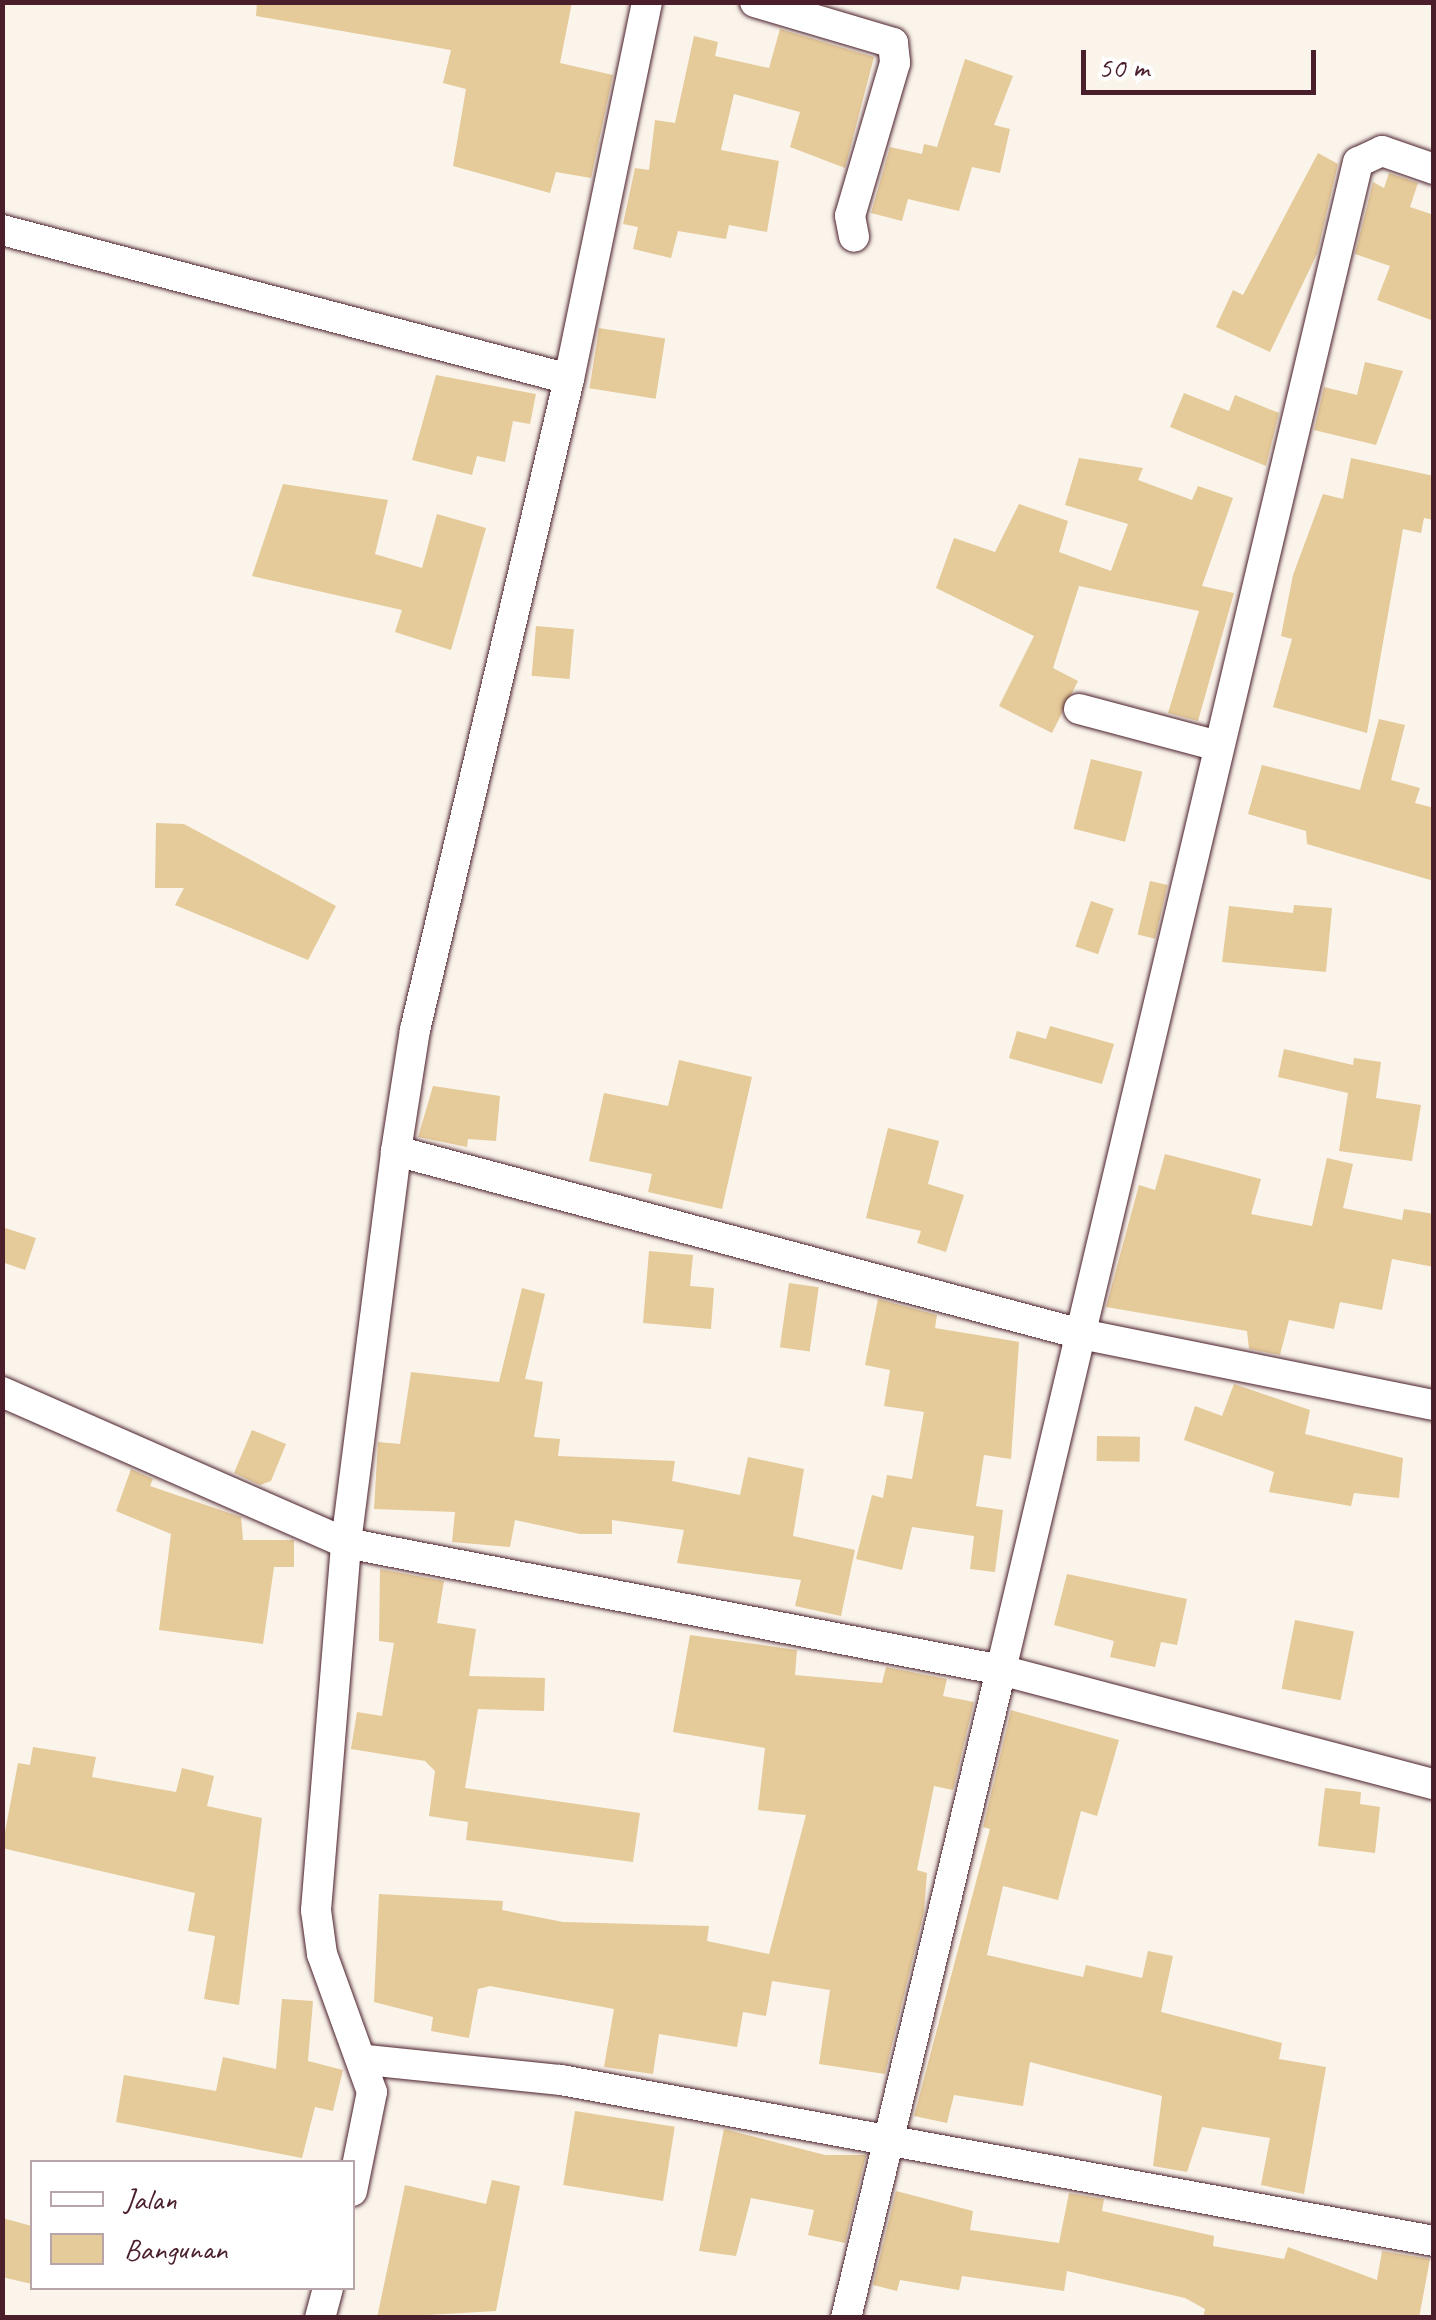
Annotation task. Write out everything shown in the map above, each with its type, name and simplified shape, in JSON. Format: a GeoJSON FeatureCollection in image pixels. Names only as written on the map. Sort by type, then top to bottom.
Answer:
{"type":"FeatureCollection","features":[{"type":"Feature","properties":{"kind":"street"},"geometry":{"type":"LineString","coordinates":[[355,2180],[370,2123],[367,2060],[322,1954],[316,1910],[346,1543],[396,1150],[414,1030],[569,379],[646,2]]}},
{"type":"Feature","properties":{"kind":"street"},"geometry":{"type":"LineString","coordinates":[[755,2],[892,42],[895,63],[850,216],[854,237]]}},
{"type":"Feature","properties":{"kind":"street"},"geometry":{"type":"LineString","coordinates":[[846,2318],[1358,162],[1382,152],[1434,169]]}},
{"type":"Feature","properties":{"kind":"street"},"geometry":{"type":"LineString","coordinates":[[2,230],[569,379]]}},
{"type":"Feature","properties":{"kind":"street"},"geometry":{"type":"LineString","coordinates":[[1079,709],[1218,746]]}},
{"type":"Feature","properties":{"kind":"street"},"geometry":{"type":"LineString","coordinates":[[396,1150],[1081,1334],[1434,1405]]}},
{"type":"Feature","properties":{"kind":"street"},"geometry":{"type":"LineString","coordinates":[[2,1392],[346,1543],[1001,1670],[1434,1784]]}},
{"type":"Feature","properties":{"kind":"street"},"geometry":{"type":"LineString","coordinates":[[367,2060],[561,2080],[1434,2240]]}},
{"type":"Feature","properties":{"kind":"street"},"geometry":{"type":"LineString","coordinates":[[320,2318],[327,2290]]}},
{"type":"Feature","properties":{"kind":"building"},"geometry":{"type":"Polygon","coordinates":[[[257,2],[572,2],[560,63],[613,75],[591,178],[556,172],[550,193],[453,166],[466,89],[443,83],[451,50],[256,16],[257,2]]]}},
{"type":"Feature","properties":{"kind":"building"},"geometry":{"type":"Polygon","coordinates":[[[780,29],[874,57],[845,168],[790,147],[800,112],[734,94],[721,150],[779,161],[767,232],[729,225],[726,239],[678,231],[671,258],[633,249],[638,227],[623,224],[635,168],[649,170],[655,120],[675,123],[694,36],[718,42],[715,56],[769,68],[780,29]]]}},
{"type":"Feature","properties":{"kind":"building"},"geometry":{"type":"Polygon","coordinates":[[[965,59],[1013,76],[994,125],[1010,129],[1000,173],[972,167],[959,211],[908,199],[902,221],[871,213],[890,147],[922,154],[924,144],[937,147],[965,59]]]}},
{"type":"Feature","properties":{"kind":"building"},"geometry":{"type":"Polygon","coordinates":[[[1318,153],[1338,164],[1317,254],[1270,352],[1216,327],[1233,290],[1243,295],[1318,153]]]}},
{"type":"Feature","properties":{"kind":"building"},"geometry":{"type":"Polygon","coordinates":[[[1389,173],[1418,183],[1410,207],[1434,215],[1434,321],[1377,300],[1390,266],[1355,254],[1373,182],[1384,188],[1389,173]]]}},
{"type":"Feature","properties":{"kind":"building"},"geometry":{"type":"Polygon","coordinates":[[[599,328],[665,338],[656,399],[589,388],[599,328]]]}},
{"type":"Feature","properties":{"kind":"building"},"geometry":{"type":"Polygon","coordinates":[[[1365,362],[1403,371],[1376,445],[1314,430],[1324,387],[1357,395],[1365,362]]]}},
{"type":"Feature","properties":{"kind":"building"},"geometry":{"type":"Polygon","coordinates":[[[436,375],[536,394],[530,424],[513,421],[505,462],[477,456],[472,475],[412,460],[436,375]]]}},
{"type":"Feature","properties":{"kind":"building"},"geometry":{"type":"Polygon","coordinates":[[[1184,393],[1229,411],[1235,395],[1279,413],[1266,466],[1170,427],[1184,393]]]}},
{"type":"Feature","properties":{"kind":"building"},"geometry":{"type":"Polygon","coordinates":[[[1079,458],[1143,468],[1138,480],[1192,500],[1198,486],[1233,498],[1202,586],[1234,593],[1198,721],[1168,713],[1199,611],[1079,586],[1053,668],[1078,681],[1052,733],[999,706],[1034,636],[936,588],[954,538],[995,552],[1019,504],[1068,521],[1059,552],[1111,571],[1128,524],[1065,505],[1079,458]]]}},
{"type":"Feature","properties":{"kind":"building"},"geometry":{"type":"Polygon","coordinates":[[[1351,458],[1434,476],[1434,520],[1424,518],[1421,533],[1403,529],[1367,733],[1273,707],[1292,639],[1281,636],[1293,575],[1323,494],[1343,499],[1351,458]]]}},
{"type":"Feature","properties":{"kind":"building"},"geometry":{"type":"Polygon","coordinates":[[[283,484],[388,500],[375,554],[422,568],[437,514],[486,528],[451,650],[395,632],[402,610],[252,576],[283,484]]]}},
{"type":"Feature","properties":{"kind":"building"},"geometry":{"type":"Polygon","coordinates":[[[536,626],[574,629],[569,679],[532,676],[536,626]]]}},
{"type":"Feature","properties":{"kind":"building"},"geometry":{"type":"Polygon","coordinates":[[[1379,719],[1405,725],[1391,780],[1420,788],[1415,803],[1434,808],[1434,881],[1307,844],[1306,831],[1248,814],[1262,765],[1360,790],[1379,719]]]}},
{"type":"Feature","properties":{"kind":"building"},"geometry":{"type":"Polygon","coordinates":[[[1091,759],[1142,772],[1125,842],[1074,829],[1091,759]]]}},
{"type":"Feature","properties":{"kind":"building"},"geometry":{"type":"Polygon","coordinates":[[[156,823],[184,824],[336,906],[308,960],[175,905],[184,888],[155,888],[156,823]]]}},
{"type":"Feature","properties":{"kind":"building"},"geometry":{"type":"Polygon","coordinates":[[[1150,881],[1168,885],[1155,939],[1138,935],[1150,881]]]}},
{"type":"Feature","properties":{"kind":"building"},"geometry":{"type":"Polygon","coordinates":[[[1091,901],[1114,909],[1098,954],[1075,946],[1091,901]]]}},
{"type":"Feature","properties":{"kind":"building"},"geometry":{"type":"Polygon","coordinates":[[[1294,905],[1332,908],[1326,972],[1222,962],[1229,906],[1293,913],[1294,905]]]}},
{"type":"Feature","properties":{"kind":"building"},"geometry":{"type":"Polygon","coordinates":[[[1050,1026],[1114,1044],[1102,1084],[1009,1058],[1017,1031],[1046,1039],[1050,1026]]]}},
{"type":"Feature","properties":{"kind":"building"},"geometry":{"type":"Polygon","coordinates":[[[1284,1049],[1353,1065],[1354,1058],[1381,1062],[1376,1098],[1421,1105],[1412,1161],[1339,1151],[1348,1093],[1278,1077],[1284,1049]]]}},
{"type":"Feature","properties":{"kind":"building"},"geometry":{"type":"Polygon","coordinates":[[[679,1060],[752,1077],[722,1209],[648,1192],[652,1174],[589,1161],[604,1093],[668,1106],[679,1060]]]}},
{"type":"Feature","properties":{"kind":"building"},"geometry":{"type":"Polygon","coordinates":[[[433,1086],[500,1096],[496,1141],[468,1139],[467,1147],[418,1137],[433,1086]]]}},
{"type":"Feature","properties":{"kind":"building"},"geometry":{"type":"Polygon","coordinates":[[[888,1128],[939,1141],[928,1184],[964,1195],[946,1252],[917,1243],[921,1231],[866,1218],[888,1128]]]}},
{"type":"Feature","properties":{"kind":"building"},"geometry":{"type":"Polygon","coordinates":[[[1165,1154],[1261,1179],[1251,1214],[1312,1226],[1327,1158],[1353,1164],[1343,1208],[1402,1220],[1404,1209],[1434,1214],[1434,1267],[1392,1259],[1382,1310],[1340,1302],[1334,1329],[1289,1320],[1280,1355],[1249,1349],[1247,1331],[1106,1307],[1139,1185],[1155,1190],[1165,1154]]]}},
{"type":"Feature","properties":{"kind":"building"},"geometry":{"type":"Polygon","coordinates":[[[2,1227],[36,1238],[25,1270],[2,1262],[2,1227]]]}},
{"type":"Feature","properties":{"kind":"building"},"geometry":{"type":"Polygon","coordinates":[[[649,1251],[693,1255],[690,1286],[714,1288],[711,1329],[643,1323],[649,1251]]]}},
{"type":"Feature","properties":{"kind":"building"},"geometry":{"type":"Polygon","coordinates":[[[789,1283],[819,1287],[810,1352],[780,1347],[789,1283]]]}},
{"type":"Feature","properties":{"kind":"building"},"geometry":{"type":"Polygon","coordinates":[[[522,1288],[545,1294],[525,1379],[543,1382],[534,1437],[560,1439],[558,1456],[675,1461],[672,1481],[740,1495],[748,1457],[804,1469],[793,1536],[855,1550],[841,1616],[795,1606],[801,1580],[677,1563],[684,1530],[612,1520],[612,1534],[580,1534],[515,1520],[510,1547],[452,1542],[455,1512],[374,1509],[378,1442],[400,1444],[411,1372],[499,1382],[522,1288]]]}},
{"type":"Feature","properties":{"kind":"building"},"geometry":{"type":"Polygon","coordinates":[[[878,1299],[937,1315],[935,1328],[1019,1342],[1011,1459],[984,1455],[976,1506],[1003,1510],[995,1572],[970,1569],[974,1536],[912,1527],[902,1570],[856,1559],[872,1495],[883,1498],[887,1475],[912,1479],[924,1412],[884,1406],[890,1370],[865,1365],[878,1299]]]}},
{"type":"Feature","properties":{"kind":"building"},"geometry":{"type":"Polygon","coordinates":[[[1234,1384],[1310,1410],[1305,1434],[1403,1458],[1399,1498],[1354,1493],[1351,1506],[1269,1492],[1274,1472],[1184,1440],[1195,1406],[1222,1416],[1234,1384]]]}},
{"type":"Feature","properties":{"kind":"building"},"geometry":{"type":"Polygon","coordinates":[[[252,1430],[286,1444],[271,1481],[260,1485],[234,1473],[252,1430]]]}},
{"type":"Feature","properties":{"kind":"building"},"geometry":{"type":"Polygon","coordinates":[[[1097,1436],[1140,1437],[1140,1462],[1097,1461],[1097,1436]]]}},
{"type":"Feature","properties":{"kind":"building"},"geometry":{"type":"Polygon","coordinates":[[[131,1469],[153,1479],[150,1486],[241,1517],[243,1540],[294,1540],[294,1567],[274,1567],[263,1644],[159,1630],[171,1534],[116,1511],[131,1469]]]}},
{"type":"Feature","properties":{"kind":"building"},"geometry":{"type":"Polygon","coordinates":[[[380,1569],[444,1581],[437,1623],[476,1629],[469,1676],[545,1678],[544,1711],[478,1709],[465,1788],[640,1813],[633,1862],[466,1840],[468,1822],[429,1816],[435,1771],[425,1761],[351,1749],[357,1712],[382,1716],[394,1643],[379,1641],[380,1569]]]}},
{"type":"Feature","properties":{"kind":"building"},"geometry":{"type":"Polygon","coordinates":[[[1067,1574],[1187,1599],[1177,1645],[1161,1642],[1155,1667],[1110,1657],[1114,1641],[1054,1625],[1067,1574]]]}},
{"type":"Feature","properties":{"kind":"building"},"geometry":{"type":"Polygon","coordinates":[[[1295,1620],[1354,1631],[1341,1700],[1282,1689],[1295,1620]]]}},
{"type":"Feature","properties":{"kind":"building"},"geometry":{"type":"Polygon","coordinates":[[[690,1635],[797,1650],[795,1675],[882,1683],[886,1667],[947,1679],[943,1696],[974,1702],[953,1790],[934,1786],[917,1870],[927,1873],[924,1912],[885,2074],[819,2064],[830,1990],[772,1981],[766,2016],[743,2012],[737,2047],[659,2034],[653,2074],[604,2067],[614,2009],[490,1986],[478,1989],[469,2038],[431,2031],[433,2017],[374,2002],[379,1894],[503,1901],[502,1910],[563,1922],[709,1926],[707,1941],[769,1954],[806,1815],[758,1810],[765,1748],[673,1732],[690,1635]]]}},
{"type":"Feature","properties":{"kind":"building"},"geometry":{"type":"Polygon","coordinates":[[[1011,1710],[1119,1740],[1097,1816],[1081,1811],[1058,1900],[1003,1886],[987,1955],[1083,1977],[1086,1965],[1142,1978],[1148,1951],[1173,1956],[1161,2012],[1282,2043],[1279,2059],[1326,2067],[1304,2194],[1261,2185],[1270,2138],[1202,2127],[1187,2172],[1153,2166],[1162,2096],[1030,2062],[1023,2106],[954,2095],[947,2123],[914,2116],[990,1829],[983,1827],[1011,1710]]]}},
{"type":"Feature","properties":{"kind":"building"},"geometry":{"type":"Polygon","coordinates":[[[33,1747],[96,1757],[92,1777],[176,1792],[182,1768],[214,1776],[207,1806],[262,1818],[239,2005],[204,1999],[215,1936],[188,1931],[195,1893],[2,1848],[18,1763],[30,1765],[33,1747]]]}},
{"type":"Feature","properties":{"kind":"building"},"geometry":{"type":"Polygon","coordinates":[[[1325,1788],[1361,1792],[1360,1804],[1380,1807],[1375,1853],[1318,1846],[1325,1788]]]}},
{"type":"Feature","properties":{"kind":"building"},"geometry":{"type":"Polygon","coordinates":[[[282,1999],[313,2001],[308,2061],[343,2070],[333,2111],[315,2107],[302,2158],[116,2122],[124,2075],[216,2091],[223,2057],[276,2069],[282,1999]]]}},
{"type":"Feature","properties":{"kind":"building"},"geometry":{"type":"Polygon","coordinates":[[[575,2111],[675,2127],[663,2201],[563,2185],[575,2111]]]}},
{"type":"Feature","properties":{"kind":"building"},"geometry":{"type":"Polygon","coordinates":[[[724,2129],[825,2155],[866,2155],[845,2243],[808,2235],[814,2210],[751,2198],[736,2256],[699,2251],[724,2129]]]}},
{"type":"Feature","properties":{"kind":"building"},"geometry":{"type":"Polygon","coordinates":[[[492,2180],[520,2186],[496,2311],[377,2318],[405,2185],[486,2204],[492,2180]]]}},
{"type":"Feature","properties":{"kind":"building"},"geometry":{"type":"Polygon","coordinates":[[[896,2191],[973,2211],[970,2230],[1059,2243],[1069,2193],[1104,2199],[1102,2211],[1214,2236],[1213,2246],[1284,2259],[1288,2247],[1377,2280],[1382,2251],[1430,2259],[1419,2318],[1203,2318],[1205,2309],[1185,2298],[1067,2271],[1064,2291],[962,2276],[959,2290],[900,2280],[897,2291],[873,2285],[896,2191]]]}},
{"type":"Feature","properties":{"kind":"building"},"geometry":{"type":"Polygon","coordinates":[[[2,2218],[30,2225],[30,2284],[2,2277],[2,2218]]]}}]}
